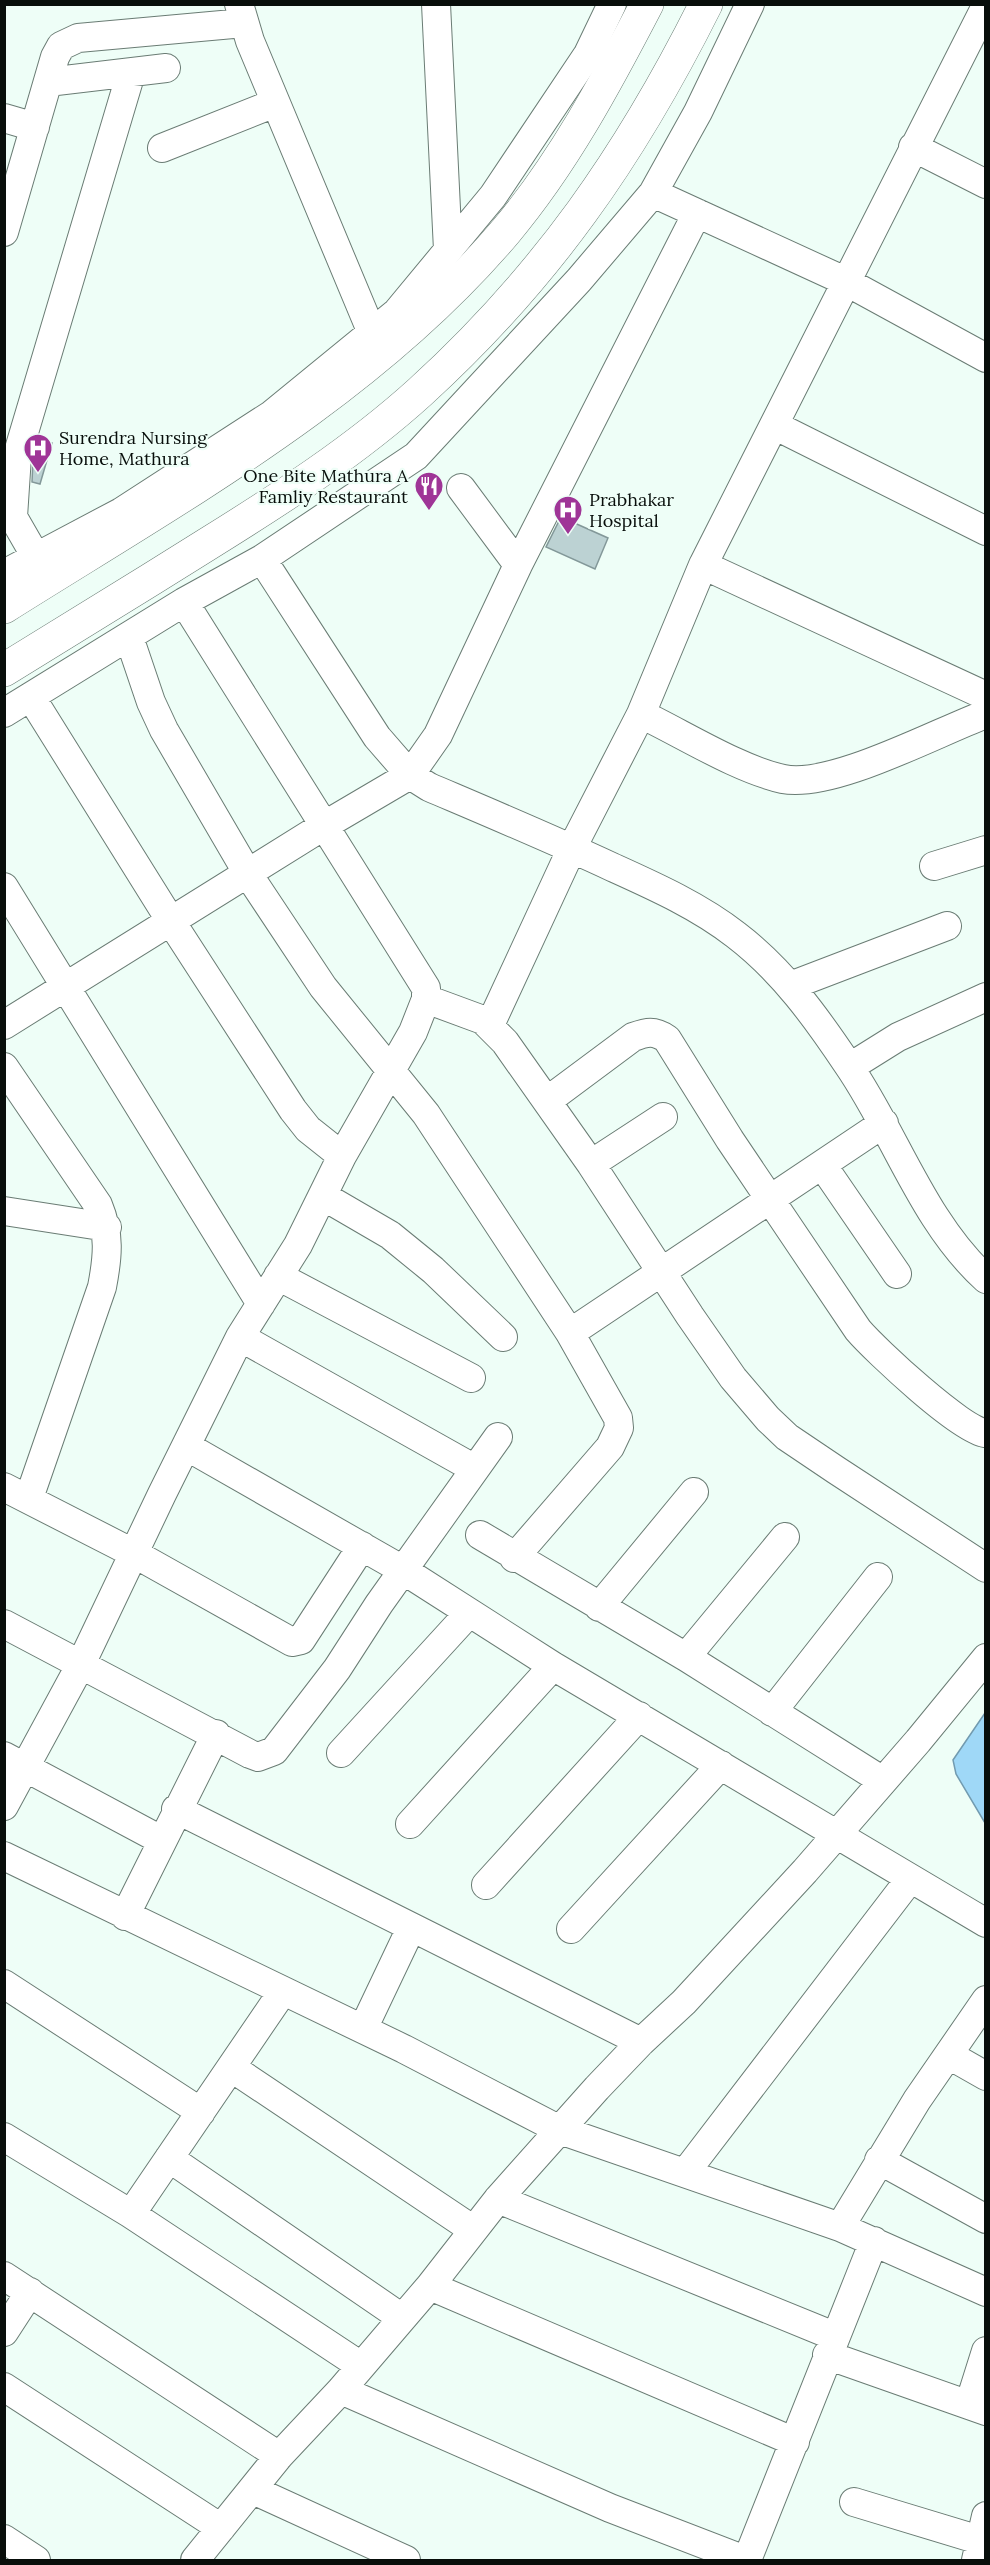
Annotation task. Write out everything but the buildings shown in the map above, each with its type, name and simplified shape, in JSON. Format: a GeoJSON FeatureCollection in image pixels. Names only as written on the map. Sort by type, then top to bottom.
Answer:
{"type":"FeatureCollection","features":[{"type":"Feature","properties":{"kind":"highway"},"geometry":{"type":"LineString","coordinates":[[4,607],[250,452],[342,386],[434,307],[506,231],[558,160],[611,74],[647,4]]}},
{"type":"Feature","properties":{"kind":"highway"},"geometry":{"type":"LineString","coordinates":[[4,670],[260,511],[343,455],[419,393],[509,305],[590,204],[662,87],[706,4]]}},
{"type":"Feature","properties":{"kind":"street"},"geometry":{"type":"LineString","coordinates":[[436,4],[448,249]]}},
{"type":"Feature","properties":{"kind":"street"},"geometry":{"type":"LineString","coordinates":[[4,574],[121,512],[271,415],[397,312],[493,196],[588,54],[612,4]]}},
{"type":"Feature","properties":{"kind":"street"},"geometry":{"type":"LineString","coordinates":[[4,713],[184,602],[262,560],[416,456],[579,280],[653,193],[698,112],[750,4]]}},
{"type":"Feature","properties":{"kind":"street"},"geometry":{"type":"LineString","coordinates":[[490,1025],[572,848],[641,714],[703,566],[845,281],[986,6]]}},
{"type":"Feature","properties":{"kind":"street"},"geometry":{"type":"LineString","coordinates":[[4,232],[55,57],[69,40],[247,10],[276,103],[372,333]]}},
{"type":"Feature","properties":{"kind":"street"},"geometry":{"type":"LineString","coordinates":[[48,82],[166,68]]}},
{"type":"Feature","properties":{"kind":"street"},"geometry":{"type":"LineString","coordinates":[[36,557],[13,517],[17,456],[131,73]]}},
{"type":"Feature","properties":{"kind":"street"},"geometry":{"type":"LineString","coordinates":[[162,148],[276,103]]}},
{"type":"Feature","properties":{"kind":"street"},"geometry":{"type":"LineString","coordinates":[[4,118],[35,126]]}},
{"type":"Feature","properties":{"kind":"street"},"geometry":{"type":"LineString","coordinates":[[913,147],[986,184]]}},
{"type":"Feature","properties":{"kind":"street"},"geometry":{"type":"LineString","coordinates":[[653,193],[845,281],[986,358]]}},
{"type":"Feature","properties":{"kind":"street"},"geometry":{"type":"LineString","coordinates":[[4,1025],[172,923],[325,825],[410,776],[438,735],[518,565],[697,213]]}},
{"type":"Feature","properties":{"kind":"street"},"geometry":{"type":"LineString","coordinates":[[774,424],[986,531]]}},
{"type":"Feature","properties":{"kind":"street"},"geometry":{"type":"LineString","coordinates":[[461,488],[518,565]]}},
{"type":"Feature","properties":{"kind":"street"},"geometry":{"type":"LineString","coordinates":[[262,560],[377,737],[410,776],[429,787],[572,848],[649,884],[703,913],[736,934],[790,986],[850,1067],[945,1229],[984,1276]]}},
{"type":"Feature","properties":{"kind":"street"},"geometry":{"type":"LineString","coordinates":[[703,566],[986,696]]}},
{"type":"Feature","properties":{"kind":"street"},"geometry":{"type":"LineString","coordinates":[[4,1806],[15,1762],[81,1664],[240,1337],[298,1245],[342,1156],[412,1032],[426,999],[426,988],[184,602]]}},
{"type":"Feature","properties":{"kind":"street"},"geometry":{"type":"LineString","coordinates":[[129,637],[151,702],[173,748],[248,874],[323,987],[371,1049],[391,1069],[456,1158],[570,1334],[618,1418],[619,1428],[610,1448],[514,1557]]}},
{"type":"Feature","properties":{"kind":"street"},"geometry":{"type":"LineString","coordinates":[[31,697],[172,923],[293,1110],[308,1129],[342,1156]]}},
{"type":"Feature","properties":{"kind":"street"},"geometry":{"type":"LineString","coordinates":[[641,714],[759,772],[784,779],[812,780],[862,765],[986,714]]}},
{"type":"Feature","properties":{"kind":"street"},"geometry":{"type":"LineString","coordinates":[[934,866],[986,850]]}},
{"type":"Feature","properties":{"kind":"street"},"geometry":{"type":"LineString","coordinates":[[4,887],[261,1304]]}},
{"type":"Feature","properties":{"kind":"street"},"geometry":{"type":"LineString","coordinates":[[790,986],[947,926]]}},
{"type":"Feature","properties":{"kind":"street"},"geometry":{"type":"LineString","coordinates":[[850,1067],[898,1037],[986,997]]}},
{"type":"Feature","properties":{"kind":"street"},"geometry":{"type":"LineString","coordinates":[[426,999],[469,1013],[490,1025],[505,1042],[591,1164],[661,1274],[733,1378],[768,1419],[787,1437],[986,1568]]}},
{"type":"Feature","properties":{"kind":"street"},"geometry":{"type":"LineString","coordinates":[[547,1101],[633,1037],[646,1032],[658,1032],[675,1049],[730,1140],[829,1290],[873,1348],[956,1418],[971,1429],[986,1433]]}},
{"type":"Feature","properties":{"kind":"street"},"geometry":{"type":"LineString","coordinates":[[4,1067],[98,1205],[107,1227],[109,1254],[102,1287],[17,1492],[135,1554],[292,1642],[301,1640],[362,1546]]}},
{"type":"Feature","properties":{"kind":"street"},"geometry":{"type":"LineString","coordinates":[[591,1164],[663,1117]]}},
{"type":"Feature","properties":{"kind":"street"},"geometry":{"type":"LineString","coordinates":[[570,1334],[884,1124]]}},
{"type":"Feature","properties":{"kind":"street"},"geometry":{"type":"LineString","coordinates":[[823,1166],[897,1274]]}},
{"type":"Feature","properties":{"kind":"street"},"geometry":{"type":"LineString","coordinates":[[323,1196],[398,1242],[434,1270],[503,1337]]}},
{"type":"Feature","properties":{"kind":"street"},"geometry":{"type":"LineString","coordinates":[[4,1211],[107,1227]]}},
{"type":"Feature","properties":{"kind":"street"},"geometry":{"type":"LineString","coordinates":[[278,1276],[471,1378]]}},
{"type":"Feature","properties":{"kind":"street"},"geometry":{"type":"LineString","coordinates":[[240,1337],[475,1469]]}},
{"type":"Feature","properties":{"kind":"street"},"geometry":{"type":"LineString","coordinates":[[4,1624],[258,1757],[274,1751],[337,1669],[403,1570],[498,1437]]}},
{"type":"Feature","properties":{"kind":"street"},"geometry":{"type":"LineString","coordinates":[[186,1446],[403,1570],[554,1666],[986,1923]]}},
{"type":"Feature","properties":{"kind":"street"},"geometry":{"type":"LineString","coordinates":[[599,1607],[694,1492]]}},
{"type":"Feature","properties":{"kind":"street"},"geometry":{"type":"LineString","coordinates":[[480,1535],[686,1657],[883,1781]]}},
{"type":"Feature","properties":{"kind":"street"},"geometry":{"type":"LineString","coordinates":[[686,1657],[785,1537]]}},
{"type":"Feature","properties":{"kind":"street"},"geometry":{"type":"LineString","coordinates":[[772,1712],[878,1577]]}},
{"type":"Feature","properties":{"kind":"street"},"geometry":{"type":"LineString","coordinates":[[341,1754],[469,1613]]}},
{"type":"Feature","properties":{"kind":"street"},"geometry":{"type":"LineString","coordinates":[[195,2560],[279,2456],[361,2367],[430,2286],[472,2229],[498,2199],[641,2042],[684,2002],[838,1835],[986,1658]]}},
{"type":"Feature","properties":{"kind":"street"},"geometry":{"type":"LineString","coordinates":[[410,1824],[554,1666]]}},
{"type":"Feature","properties":{"kind":"street"},"geometry":{"type":"LineString","coordinates":[[486,1885],[639,1716]]}},
{"type":"Feature","properties":{"kind":"street"},"geometry":{"type":"LineString","coordinates":[[125,1916],[176,1809],[216,1734]]}},
{"type":"Feature","properties":{"kind":"street"},"geometry":{"type":"LineString","coordinates":[[15,1762],[161,1840]]}},
{"type":"Feature","properties":{"kind":"street"},"geometry":{"type":"LineString","coordinates":[[572,1929],[721,1765]]}},
{"type":"Feature","properties":{"kind":"street"},"geometry":{"type":"LineString","coordinates":[[176,1809],[641,2042]]}},
{"type":"Feature","properties":{"kind":"street"},"geometry":{"type":"LineString","coordinates":[[4,1856],[363,2029],[560,2130],[840,2227],[986,2292]]}},
{"type":"Feature","properties":{"kind":"street"},"geometry":{"type":"LineString","coordinates":[[685,2173],[910,1879]]}},
{"type":"Feature","properties":{"kind":"street"},"geometry":{"type":"LineString","coordinates":[[363,2029],[411,1928]]}},
{"type":"Feature","properties":{"kind":"street"},"geometry":{"type":"LineString","coordinates":[[4,1984],[201,2112]]}},
{"type":"Feature","properties":{"kind":"street"},"geometry":{"type":"LineString","coordinates":[[131,2214],[283,1991]]}},
{"type":"Feature","properties":{"kind":"street"},"geometry":{"type":"LineString","coordinates":[[840,2227],[879,2160],[986,2000]]}},
{"type":"Feature","properties":{"kind":"street"},"geometry":{"type":"LineString","coordinates":[[949,2055],[986,2076]]}},
{"type":"Feature","properties":{"kind":"street"},"geometry":{"type":"LineString","coordinates":[[232,2068],[472,2229]]}},
{"type":"Feature","properties":{"kind":"street"},"geometry":{"type":"LineString","coordinates":[[4,2137],[131,2214],[361,2367]]}},
{"type":"Feature","properties":{"kind":"street"},"geometry":{"type":"LineString","coordinates":[[170,2158],[402,2318]]}},
{"type":"Feature","properties":{"kind":"street"},"geometry":{"type":"LineString","coordinates":[[879,2160],[986,2219]]}},
{"type":"Feature","properties":{"kind":"street"},"geometry":{"type":"LineString","coordinates":[[498,2199],[830,2346],[977,2408],[986,2351]]}},
{"type":"Feature","properties":{"kind":"street"},"geometry":{"type":"LineString","coordinates":[[340,2390],[610,2508],[746,2560],[874,2241]]}},
{"type":"Feature","properties":{"kind":"street"},"geometry":{"type":"LineString","coordinates":[[4,2276],[279,2456]]}},
{"type":"Feature","properties":{"kind":"street"},"geometry":{"type":"LineString","coordinates":[[430,2286],[795,2442]]}},
{"type":"Feature","properties":{"kind":"street"},"geometry":{"type":"LineString","coordinates":[[4,2332],[30,2292]]}},
{"type":"Feature","properties":{"kind":"street"},"geometry":{"type":"LineString","coordinates":[[4,2387],[221,2528]]}},
{"type":"Feature","properties":{"kind":"street"},"geometry":{"type":"LineString","coordinates":[[253,2490],[406,2560]]}},
{"type":"Feature","properties":{"kind":"street"},"geometry":{"type":"LineString","coordinates":[[854,2502],[982,2540]]}},
{"type":"Feature","properties":{"kind":"street"},"geometry":{"type":"LineString","coordinates":[[4,2539],[36,2560]]}},
{"type":"Feature","properties":{"kind":"water"},"geometry":{"type":"Polygon","coordinates":[[[985,1713],[985,1823],[956,1774],[953,1760],[985,1713]]]}},
{"type":"Feature","properties":{"kind":"place","name":"Surendra Nursing Home, Mathura"},"geometry":{"type":"Point","coordinates":[38,474]}},
{"type":"Feature","properties":{"kind":"place","name":"One Bite Mathura A Famliy Restaurant"},"geometry":{"type":"Point","coordinates":[429,512]}},
{"type":"Feature","properties":{"kind":"place","name":"Prabhakar Hospital"},"geometry":{"type":"Point","coordinates":[568,536]}}]}
